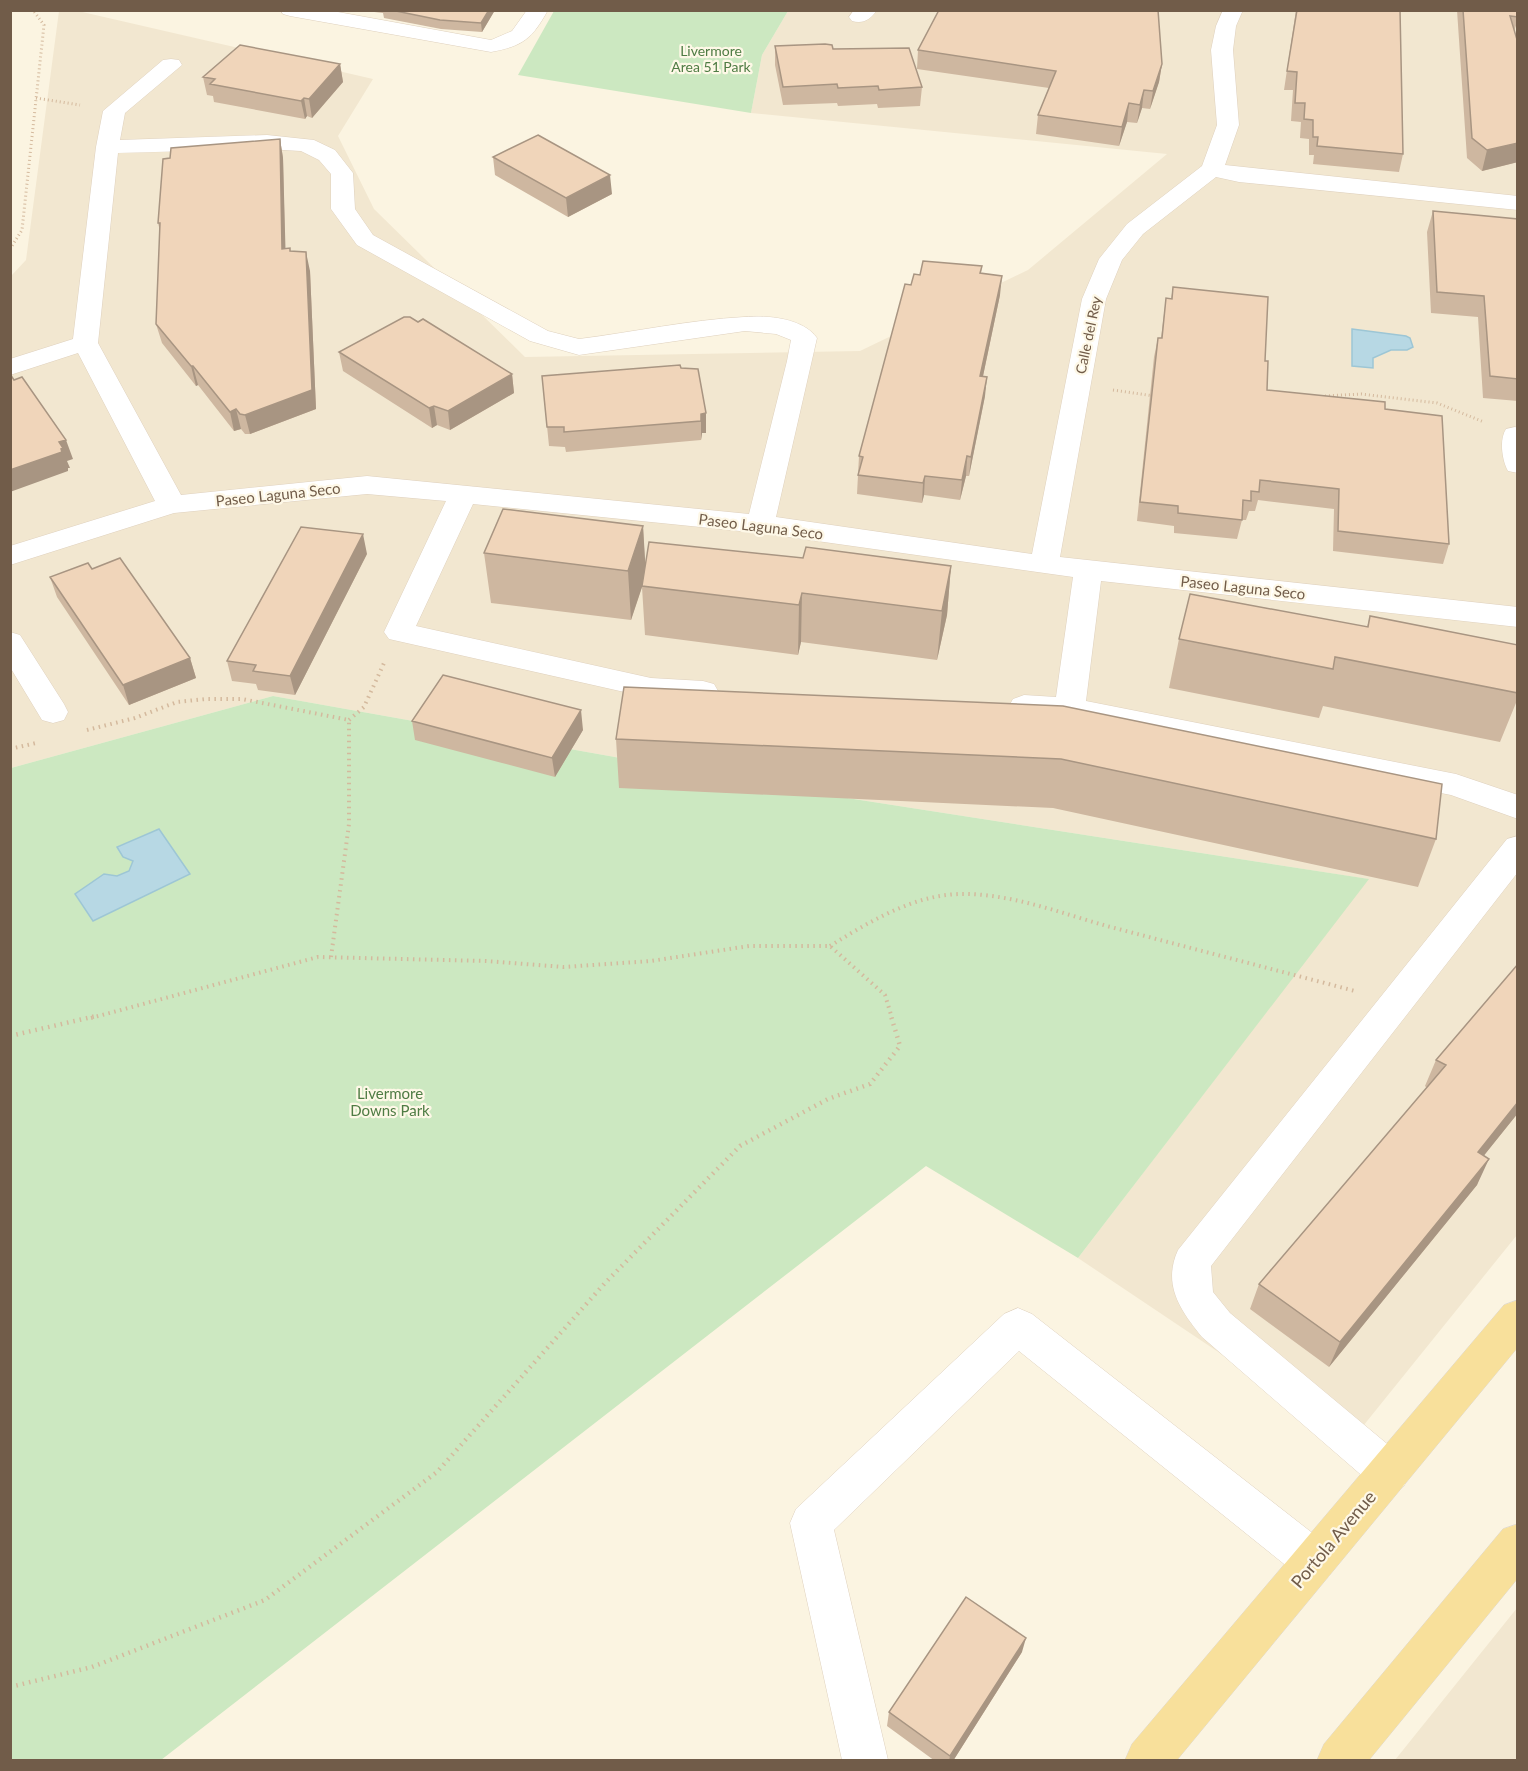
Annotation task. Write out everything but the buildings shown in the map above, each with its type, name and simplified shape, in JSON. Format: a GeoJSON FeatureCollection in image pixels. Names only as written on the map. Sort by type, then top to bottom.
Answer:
{"type":"FeatureCollection","features":[{"type":"Feature","properties":{"kind":"main road","name":"Portola Avenue"},"geometry":{"type":"LineString","coordinates":[[1148,1761],[1518,1317]]}},
{"type":"Feature","properties":{"kind":"main road"},"geometry":{"type":"LineString","coordinates":[[1340,1761],[1518,1544]]}},
{"type":"Feature","properties":{"kind":"street"},"geometry":{"type":"LineString","coordinates":[[290,10],[491,46],[510,43],[525,33],[538,10]]}},
{"type":"Feature","properties":{"kind":"street"},"geometry":{"type":"LineString","coordinates":[[1233,10],[1226,26],[1222,50],[1228,125],[1212,169],[1239,175],[1518,203]]}},
{"type":"Feature","properties":{"kind":"street"},"geometry":{"type":"LineString","coordinates":[[171,64],[114,111],[107,147],[85,343],[162,484],[171,505]]}},
{"type":"Feature","properties":{"kind":"street"},"geometry":{"type":"LineString","coordinates":[[107,147],[267,142],[306,146],[327,155],[342,173],[344,209],[365,240],[539,336],[579,347],[745,324],[796,331],[804,338],[800,361],[760,524]]}},
{"type":"Feature","properties":{"kind":"street","name":"Calle del Rey"},"geometry":{"type":"LineString","coordinates":[[1044,566],[1094,299],[1098,289],[1111,259],[1135,229],[1212,169]]}},
{"type":"Feature","properties":{"kind":"street"},"geometry":{"type":"LineString","coordinates":[[10,367],[85,343]]}},
{"type":"Feature","properties":{"kind":"street"},"geometry":{"type":"LineString","coordinates":[[1515,435],[1518,465]]}},
{"type":"Feature","properties":{"kind":"street","name":"Paseo Laguna Seco"},"geometry":{"type":"LineString","coordinates":[[10,556],[171,505],[367,485],[760,524],[1044,566],[1518,617]]}},
{"type":"Feature","properties":{"kind":"street"},"geometry":{"type":"LineString","coordinates":[[463,495],[399,632],[651,688],[735,693]]}},
{"type":"Feature","properties":{"kind":"street"},"geometry":{"type":"LineString","coordinates":[[1070,708],[1088,570]]}},
{"type":"Feature","properties":{"kind":"street"},"geometry":{"type":"LineString","coordinates":[[10,642],[53,712]]}},
{"type":"Feature","properties":{"kind":"street"},"geometry":{"type":"LineString","coordinates":[[999,705],[1070,708],[1456,786],[1518,808]]}},
{"type":"Feature","properties":{"kind":"street"},"geometry":{"type":"LineString","coordinates":[[1389,1472],[1216,1325],[1194,1298],[1192,1262],[1518,848]]}},
{"type":"Feature","properties":{"kind":"street"},"geometry":{"type":"LineString","coordinates":[[865,1761],[811,1523],[1018,1326],[1314,1561]]}},
{"type":"Feature","properties":{"kind":"path"},"geometry":{"type":"LineString","coordinates":[[10,249],[22,230],[44,25],[33,10]]}},
{"type":"Feature","properties":{"kind":"path"},"geometry":{"type":"LineString","coordinates":[[36,98],[114,111]]}},
{"type":"Feature","properties":{"kind":"path"},"geometry":{"type":"LineString","coordinates":[[1110,390],[1164,397]]}},
{"type":"Feature","properties":{"kind":"path"},"geometry":{"type":"LineString","coordinates":[[1324,396],[1361,394],[1437,403],[1515,435]]}},
{"type":"Feature","properties":{"kind":"path"},"geometry":{"type":"LineString","coordinates":[[332,957],[349,824],[349,720],[364,707],[399,632]]}},
{"type":"Feature","properties":{"kind":"path"},"geometry":{"type":"LineString","coordinates":[[78,733],[135,718],[177,702],[206,699],[242,699],[349,720]]}},
{"type":"Feature","properties":{"kind":"path"},"geometry":{"type":"LineString","coordinates":[[10,749],[43,741]]}},
{"type":"Feature","properties":{"kind":"path"},"geometry":{"type":"LineString","coordinates":[[10,1036],[71,1023],[318,957],[486,961],[564,967],[651,961],[748,946],[830,946],[865,925],[900,910],[926,900],[960,894],[995,898],[1397,1001]]}},
{"type":"Feature","properties":{"kind":"path"},"geometry":{"type":"LineString","coordinates":[[10,1687],[92,1667],[265,1600],[437,1472],[605,1283],[740,1146],[828,1099],[870,1084],[900,1046],[885,995],[830,946]]}},
{"type":"Feature","properties":{"kind":"shaded area"},"geometry":{"type":"Polygon","coordinates":[[[59,11],[78,11],[373,79],[338,136],[374,209],[525,357],[860,351],[1028,270],[1167,154],[751,113],[762,55],[788,11],[1517,11],[1517,1235],[1351,1441],[1078,1258],[1368,879],[828,795],[273,696],[11,768],[11,276],[26,260],[59,11]]]}},
{"type":"Feature","properties":{"kind":"shaded area"},"geometry":{"type":"Polygon","coordinates":[[[1517,1608],[1517,1760],[1395,1760],[1517,1608]]]}},
{"type":"Feature","properties":{"kind":"green space","name":"Livermore Area 51 Park"},"geometry":{"type":"Polygon","coordinates":[[[554,11],[788,11],[762,55],[751,113],[518,75],[554,11]]]}},
{"type":"Feature","properties":{"kind":"green space","name":"Livermore Downs Park"},"geometry":{"type":"Polygon","coordinates":[[[273,696],[828,795],[1369,879],[1078,1258],[926,1166],[161,1760],[11,1760],[11,768],[273,696]]]}},
{"type":"Feature","properties":{"kind":"water"},"geometry":{"type":"Polygon","coordinates":[[[1352,329],[1406,336],[1410,338],[1413,347],[1407,350],[1391,350],[1373,358],[1373,368],[1352,366],[1352,329]]]}},
{"type":"Feature","properties":{"kind":"water"},"geometry":{"type":"Polygon","coordinates":[[[159,829],[190,874],[93,921],[75,894],[104,874],[117,876],[129,871],[133,861],[123,857],[117,847],[159,829]]]}}]}
